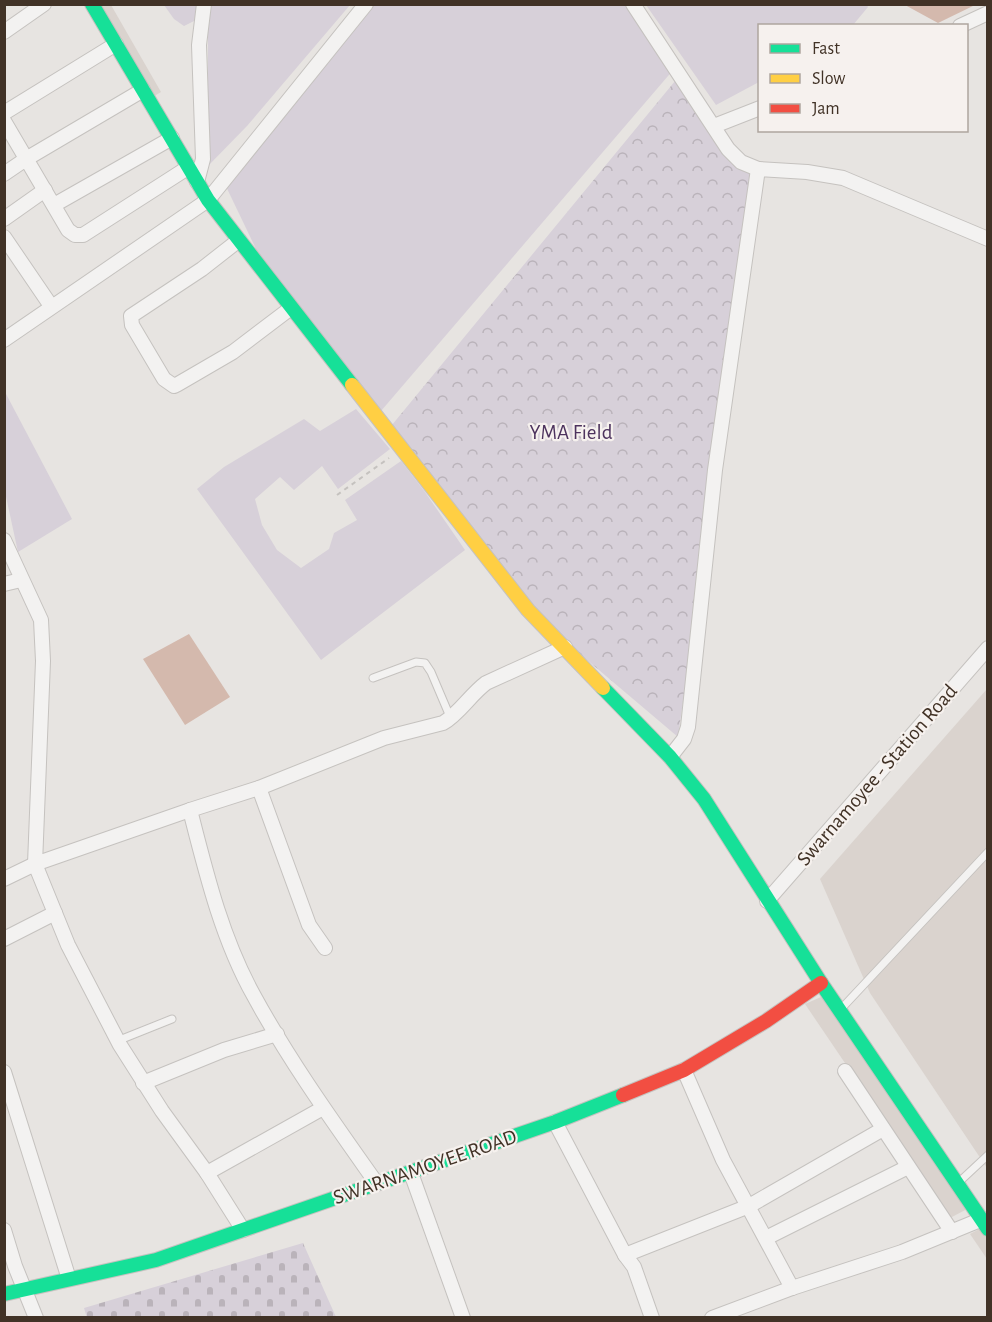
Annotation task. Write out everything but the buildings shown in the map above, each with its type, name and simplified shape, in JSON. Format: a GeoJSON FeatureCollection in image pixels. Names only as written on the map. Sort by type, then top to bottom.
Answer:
{"type":"FeatureCollection","features":[{"type":"Feature","properties":{"kind":"street"},"geometry":{"type":"LineString","coordinates":[[4,32],[44,4]]}},
{"type":"Feature","properties":{"kind":"street"},"geometry":{"type":"LineString","coordinates":[[92,4],[208,200],[291,308],[528,610],[670,757],[704,799],[767,901],[984,1225],[952,1232],[902,1252],[712,1317]]}},
{"type":"Feature","properties":{"kind":"street"},"geometry":{"type":"LineString","coordinates":[[197,182],[203,159],[199,45],[204,4]]}},
{"type":"Feature","properties":{"kind":"street"},"geometry":{"type":"LineString","coordinates":[[4,340],[208,200],[366,4]]}},
{"type":"Feature","properties":{"kind":"street"},"geometry":{"type":"LineString","coordinates":[[633,4],[735,156],[748,166],[843,178],[987,239]]}},
{"type":"Feature","properties":{"kind":"street"},"geometry":{"type":"LineString","coordinates":[[964,24],[987,13]]}},
{"type":"Feature","properties":{"kind":"street"},"geometry":{"type":"LineString","coordinates":[[4,112],[116,44]]}},
{"type":"Feature","properties":{"kind":"street"},"geometry":{"type":"LineString","coordinates":[[4,174],[143,90]]}},
{"type":"Feature","properties":{"kind":"street"},"geometry":{"type":"LineString","coordinates":[[714,126],[758,108]]}},
{"type":"Feature","properties":{"kind":"street"},"geometry":{"type":"LineString","coordinates":[[4,121],[71,234],[77,236],[83,235],[189,167]]}},
{"type":"Feature","properties":{"kind":"street"},"geometry":{"type":"LineString","coordinates":[[54,205],[172,138]]}},
{"type":"Feature","properties":{"kind":"street"},"geometry":{"type":"LineString","coordinates":[[670,757],[684,739],[688,727],[715,470],[758,169]]}},
{"type":"Feature","properties":{"kind":"street"},"geometry":{"type":"LineString","coordinates":[[4,219],[45,190]]}},
{"type":"Feature","properties":{"kind":"street"},"geometry":{"type":"LineString","coordinates":[[4,237],[51,306]]}},
{"type":"Feature","properties":{"kind":"street"},"geometry":{"type":"LineString","coordinates":[[239,240],[202,269],[131,316],[132,325],[164,379],[174,386],[178,384],[233,352],[291,308]]}},
{"type":"Feature","properties":{"kind":"street"},"geometry":{"type":"LineString","coordinates":[[4,540],[41,620],[43,661],[35,864],[68,945],[117,1041],[243,1230]]}},
{"type":"Feature","properties":{"kind":"street"},"geometry":{"type":"LineString","coordinates":[[4,584],[21,580]]}},
{"type":"Feature","properties":{"kind":"street"},"geometry":{"type":"LineString","coordinates":[[4,879],[35,864],[259,788],[384,738],[431,727],[451,719],[475,691],[486,683],[499,675],[565,647]]}},
{"type":"Feature","properties":{"kind":"street","name":"Swarnamoyee - Station Road"},"geometry":{"type":"LineString","coordinates":[[767,901],[987,648]]}},
{"type":"Feature","properties":{"kind":"street"},"geometry":{"type":"LineString","coordinates":[[259,788],[309,925],[325,948]]}},
{"type":"Feature","properties":{"kind":"street"},"geometry":{"type":"LineString","coordinates":[[190,810],[209,887],[239,964],[254,995],[323,1108],[377,1184]]}},
{"type":"Feature","properties":{"kind":"street"},"geometry":{"type":"LineString","coordinates":[[4,939],[55,913]]}},
{"type":"Feature","properties":{"kind":"street","name":"SWARNAMOYEE ROAD"},"geometry":{"type":"LineString","coordinates":[[4,1294],[156,1260],[555,1122],[684,1070],[766,1021],[821,983]]}},
{"type":"Feature","properties":{"kind":"street"},"geometry":{"type":"LineString","coordinates":[[143,1083],[224,1050],[277,1034]]}},
{"type":"Feature","properties":{"kind":"street"},"geometry":{"type":"LineString","coordinates":[[684,1070],[723,1160],[792,1288]]}},
{"type":"Feature","properties":{"kind":"street"},"geometry":{"type":"LineString","coordinates":[[845,1071],[952,1232]]}},
{"type":"Feature","properties":{"kind":"street"},"geometry":{"type":"LineString","coordinates":[[4,1072],[69,1279]]}},
{"type":"Feature","properties":{"kind":"street"},"geometry":{"type":"LineString","coordinates":[[207,1173],[323,1108]]}},
{"type":"Feature","properties":{"kind":"street"},"geometry":{"type":"LineString","coordinates":[[555,1122],[625,1255],[634,1267],[652,1317]]}},
{"type":"Feature","properties":{"kind":"street"},"geometry":{"type":"LineString","coordinates":[[625,1255],[749,1206],[883,1130]]}},
{"type":"Feature","properties":{"kind":"street"},"geometry":{"type":"LineString","coordinates":[[766,1238],[908,1167]]}},
{"type":"Feature","properties":{"kind":"street"},"geometry":{"type":"LineString","coordinates":[[411,1173],[463,1317]]}},
{"type":"Feature","properties":{"kind":"street"},"geometry":{"type":"LineString","coordinates":[[4,1230],[15,1266],[36,1317]]}},
{"type":"Feature","properties":{"kind":"lane"},"geometry":{"type":"LineString","coordinates":[[373,678],[416,663],[425,663],[451,719]]}},
{"type":"Feature","properties":{"kind":"lane"},"geometry":{"type":"LineString","coordinates":[[840,1011],[987,852]]}},
{"type":"Feature","properties":{"kind":"lane"},"geometry":{"type":"LineString","coordinates":[[117,1041],[172,1019]]}},
{"type":"Feature","properties":{"kind":"lane"},"geometry":{"type":"LineString","coordinates":[[956,1185],[987,1155]]}},
{"type":"Feature","properties":{"kind":"path"},"geometry":{"type":"LineString","coordinates":[[337,495],[401,449]]}},
{"type":"Feature","properties":{"kind":"shaded area"},"geometry":{"type":"Polygon","coordinates":[[[98,5],[111,5],[161,92],[151,98],[98,5]]]}},
{"type":"Feature","properties":{"kind":"shaded area"},"geometry":{"type":"Polygon","coordinates":[[[905,5],[975,5],[938,23],[905,5]]]}},
{"type":"Feature","properties":{"kind":"shaded area"},"geometry":{"type":"Polygon","coordinates":[[[189,634],[230,697],[185,725],[143,659],[189,634]]]}},
{"type":"Feature","properties":{"kind":"shaded area"},"geometry":{"type":"Polygon","coordinates":[[[987,689],[987,1168],[870,993],[820,879],[987,689]]]}},
{"type":"Feature","properties":{"kind":"shaded area"},"geometry":{"type":"Polygon","coordinates":[[[821,997],[969,1208],[950,1218],[805,1004],[821,997]]]}},
{"type":"Feature","properties":{"kind":"shaded area"},"geometry":{"type":"Polygon","coordinates":[[[987,1225],[987,1259],[970,1234],[987,1225]]]}},
{"type":"Feature","properties":{"kind":"green space"},"geometry":{"type":"Polygon","coordinates":[[[209,4],[350,5],[247,126],[208,166],[208,9],[209,4]]]}},
{"type":"Feature","properties":{"kind":"green space"},"geometry":{"type":"Polygon","coordinates":[[[866,4],[868,7],[854,24],[758,24],[758,83],[716,105],[646,5],[866,4]]]}},
{"type":"Feature","properties":{"kind":"green space"},"geometry":{"type":"Polygon","coordinates":[[[164,5],[198,5],[194,21],[184,26],[174,19],[164,5]]]}},
{"type":"Feature","properties":{"kind":"green space"},"geometry":{"type":"Polygon","coordinates":[[[365,5],[630,5],[674,69],[381,411],[257,251],[221,176],[365,5]]]}},
{"type":"Feature","properties":{"kind":"green space","name":"YMA Field"},"geometry":{"type":"Polygon","coordinates":[[[680,75],[714,126],[758,169],[678,737],[528,610],[387,431],[680,75]]]}},
{"type":"Feature","properties":{"kind":"green space"},"geometry":{"type":"Polygon","coordinates":[[[5,392],[72,519],[18,552],[5,492],[5,392]]]}},
{"type":"Feature","properties":{"kind":"green space"},"geometry":{"type":"Polygon","coordinates":[[[356,409],[390,449],[338,489],[322,466],[294,490],[280,477],[255,499],[262,525],[277,550],[301,568],[329,549],[334,533],[357,520],[345,500],[401,461],[465,550],[321,660],[197,489],[224,467],[304,419],[320,431],[356,409]]]}},
{"type":"Feature","properties":{"kind":"green space"},"geometry":{"type":"Polygon","coordinates":[[[303,1243],[336,1317],[87,1318],[84,1308],[303,1243]]]}},
{"type":"Feature","properties":{"kind":"traffic: fast"},"geometry":{"type":"LineString","coordinates":[[92,4],[208,200],[352,385]]}},
{"type":"Feature","properties":{"kind":"traffic: fast"},"geometry":{"type":"LineString","coordinates":[[603,688],[670,757],[704,799],[821,983],[988,1229]]}},
{"type":"Feature","properties":{"kind":"traffic: fast"},"geometry":{"type":"LineString","coordinates":[[4,1294],[156,1260],[555,1122],[623,1095]]}},
{"type":"Feature","properties":{"kind":"traffic: slow"},"geometry":{"type":"LineString","coordinates":[[352,385],[528,610],[603,688]]}},
{"type":"Feature","properties":{"kind":"traffic: jam"},"geometry":{"type":"LineString","coordinates":[[623,1095],[684,1070],[766,1021],[821,983]]}}]}
